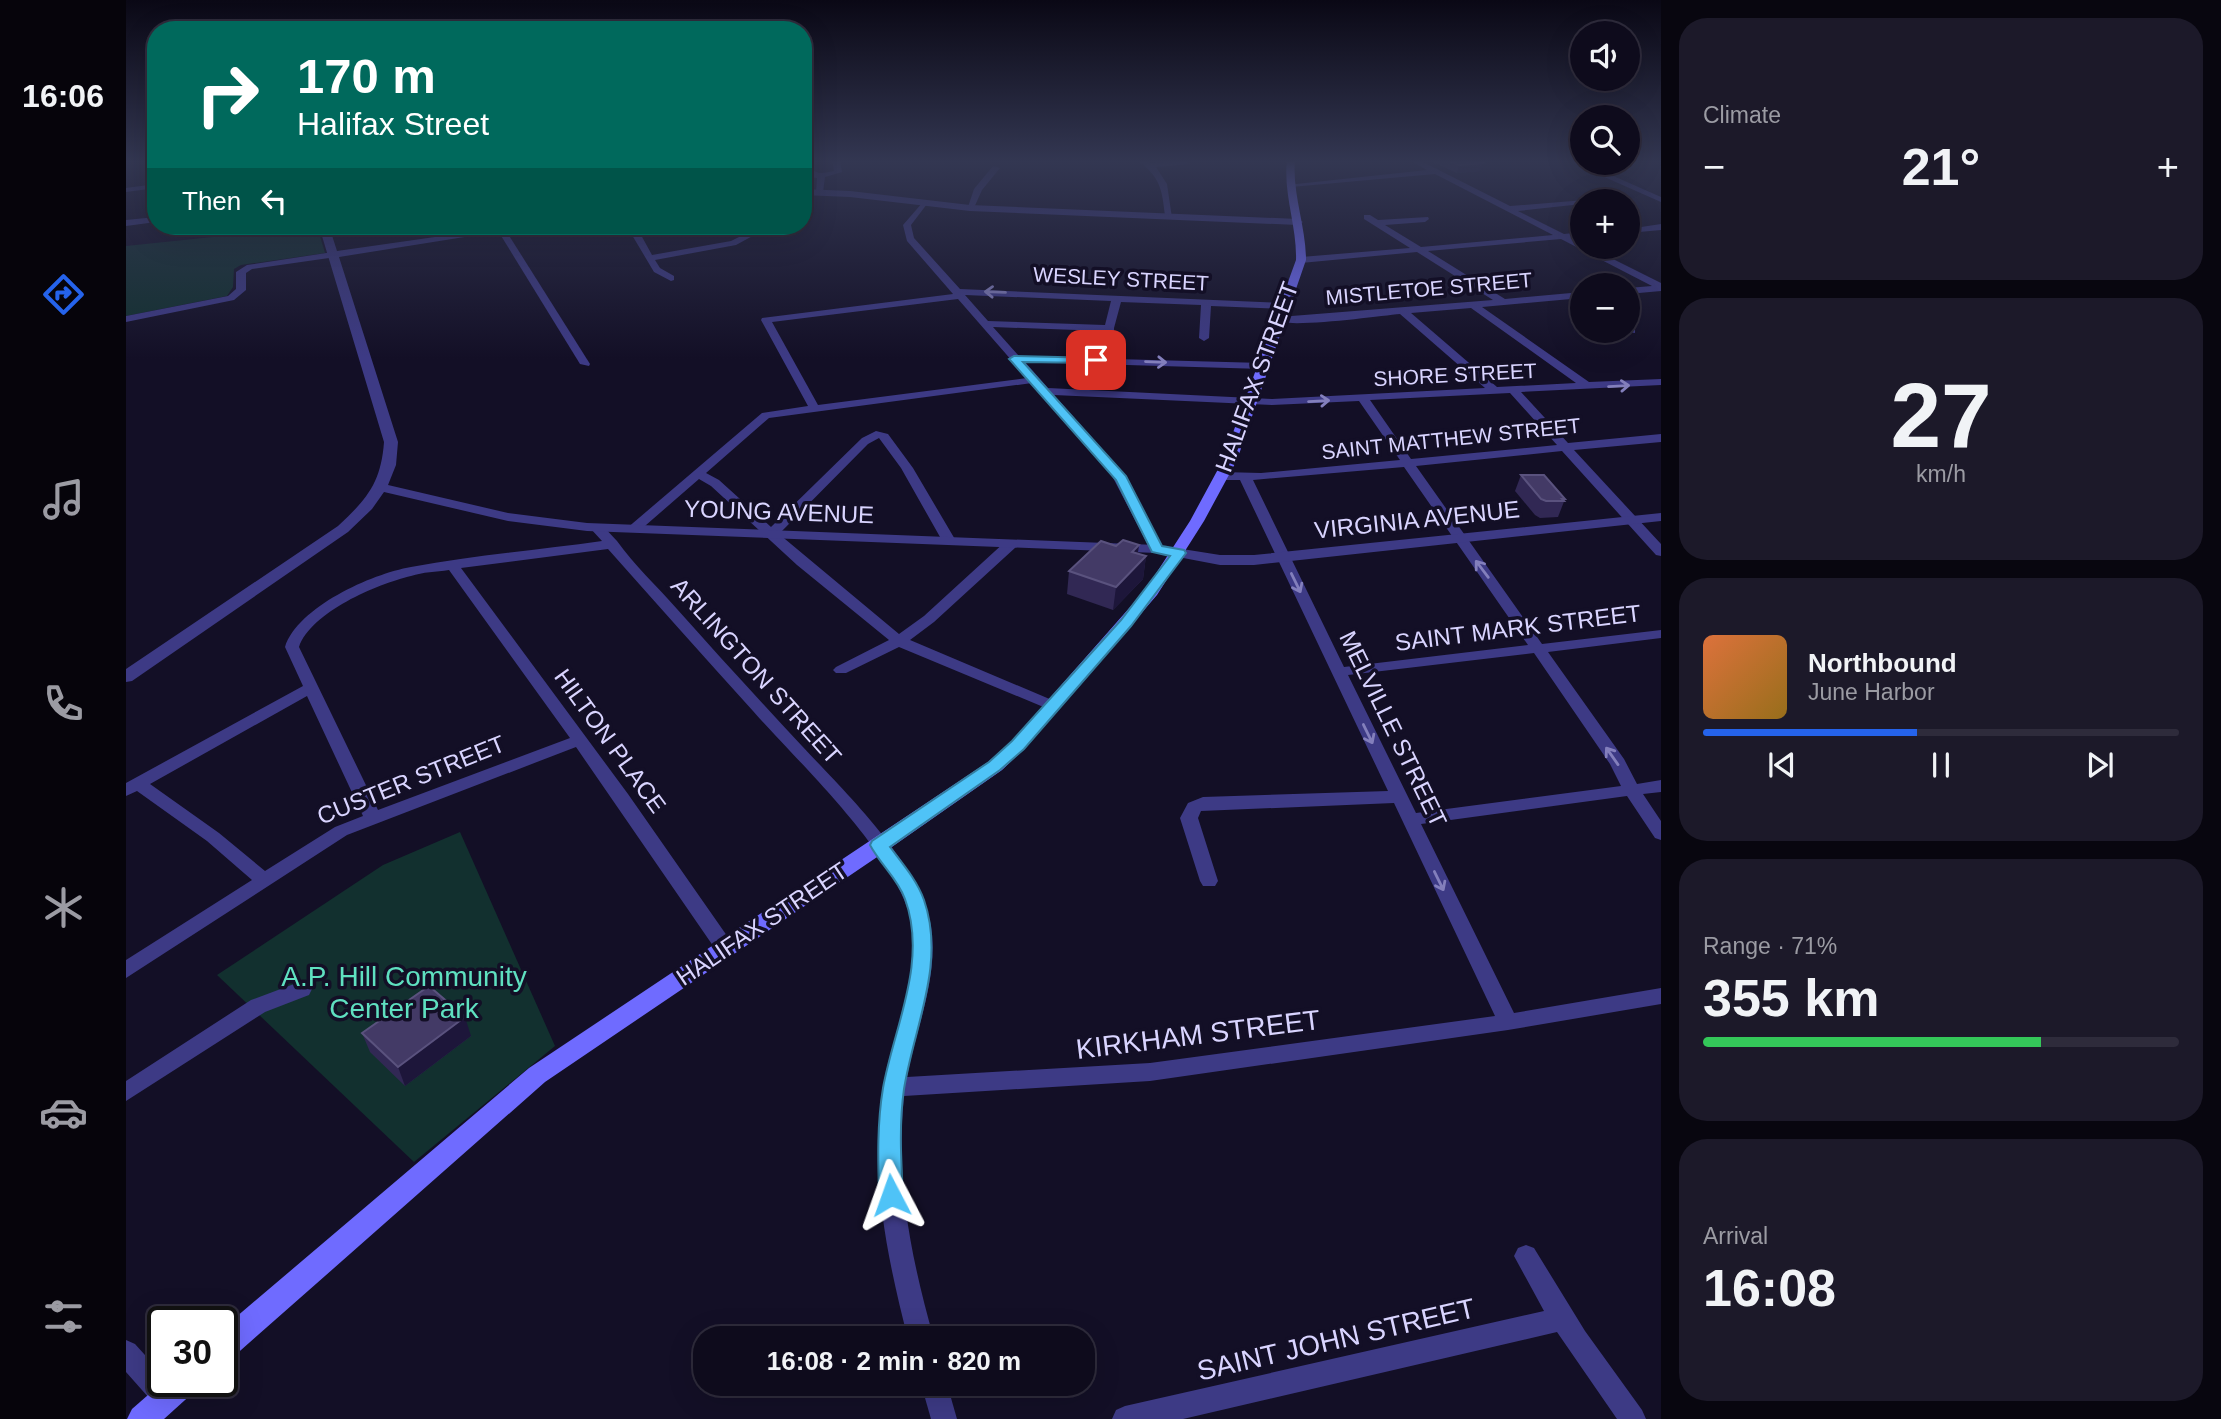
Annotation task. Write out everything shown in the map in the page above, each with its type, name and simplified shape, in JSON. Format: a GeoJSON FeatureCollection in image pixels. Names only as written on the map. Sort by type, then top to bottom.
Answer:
{"type":"FeatureCollection","features":[{"type":"Feature","properties":{"kind":"main road","name":"HALIFAX STREET"},"geometry":{"type":"LineString","coordinates":[[238,1334],[537,1075],[995,766],[1018,745],[1126,623],[1179,553],[1222,476],[1301,260],[1298,226]]}},
{"type":"Feature","properties":{"kind":"main road"},"geometry":{"type":"LineString","coordinates":[[142,1419],[166,1397]]}},
{"type":"Feature","properties":{"kind":"street"},"geometry":{"type":"LineString","coordinates":[[908,226],[907,235],[1123,481],[1157,549]]}},
{"type":"Feature","properties":{"kind":"street"},"geometry":{"type":"LineString","coordinates":[[1381,226],[1503,302]]}},
{"type":"Feature","properties":{"kind":"street"},"geometry":{"type":"LineString","coordinates":[[1542,226],[1661,288]]}},
{"type":"Feature","properties":{"kind":"street"},"geometry":{"type":"LineString","coordinates":[[1640,230],[1661,227]]}},
{"type":"Feature","properties":{"kind":"street"},"geometry":{"type":"LineString","coordinates":[[126,677],[322,545],[360,513],[380,486],[389,465],[391,442],[327,235]]}},
{"type":"Feature","properties":{"kind":"street"},"geometry":{"type":"LineString","coordinates":[[126,319],[232,298],[242,290],[241,272],[250,267],[457,235]]}},
{"type":"Feature","properties":{"kind":"street"},"geometry":{"type":"LineString","coordinates":[[504,235],[585,364]]}},
{"type":"Feature","properties":{"kind":"street"},"geometry":{"type":"LineString","coordinates":[[637,235],[657,270],[671,278]]}},
{"type":"Feature","properties":{"kind":"street"},"geometry":{"type":"LineString","coordinates":[[650,258],[733,243],[749,235]]}},
{"type":"Feature","properties":{"kind":"street"},"geometry":{"type":"LineString","coordinates":[[1301,260],[1570,236]]}},
{"type":"Feature","properties":{"kind":"street"},"geometry":{"type":"LineString","coordinates":[[1640,290],[1661,288]]}},
{"type":"Feature","properties":{"kind":"street","name":"WESLEY STREET"},"geometry":{"type":"LineString","coordinates":[[815,409],[766,320],[959,294],[1284,306]]}},
{"type":"Feature","properties":{"kind":"street","name":"MISTLETOE STREET"},"geometry":{"type":"LineString","coordinates":[[1279,320],[1306,320],[1569,296]]}},
{"type":"Feature","properties":{"kind":"street"},"geometry":{"type":"LineString","coordinates":[[1110,360],[1109,328],[1117,298]]}},
{"type":"Feature","properties":{"kind":"street"},"geometry":{"type":"LineString","coordinates":[[1205,338],[1206,302]]}},
{"type":"Feature","properties":{"kind":"street"},"geometry":{"type":"LineString","coordinates":[[1472,304],[1588,387]]}},
{"type":"Feature","properties":{"kind":"street"},"geometry":{"type":"LineString","coordinates":[[1402,311],[1496,392]]}},
{"type":"Feature","properties":{"kind":"street"},"geometry":{"type":"LineString","coordinates":[[984,324],[1109,328]]}},
{"type":"Feature","properties":{"kind":"street"},"geometry":{"type":"LineString","coordinates":[[1014,359],[1263,366]]}},
{"type":"Feature","properties":{"kind":"street"},"geometry":{"type":"LineString","coordinates":[[633,529],[766,415],[1033,380]]}},
{"type":"Feature","properties":{"kind":"street","name":"SHORE STREET"},"geometry":{"type":"LineString","coordinates":[[1043,391],[1250,401],[1363,399],[1661,382]]}},
{"type":"Feature","properties":{"kind":"street"},"geometry":{"type":"LineString","coordinates":[[1514,391],[1661,552]]}},
{"type":"Feature","properties":{"kind":"street"},"geometry":{"type":"LineString","coordinates":[[1363,399],[1618,764],[1661,834]]}},
{"type":"Feature","properties":{"kind":"street"},"geometry":{"type":"LineString","coordinates":[[771,534],[871,436],[884,436],[949,541]]}},
{"type":"Feature","properties":{"kind":"street","name":"SAINT MATTHEW STREET"},"geometry":{"type":"LineString","coordinates":[[1245,477],[1661,438]]}},
{"type":"Feature","properties":{"kind":"street"},"geometry":{"type":"LineString","coordinates":[[698,474],[715,484],[898,641],[1053,706]]}},
{"type":"Feature","properties":{"kind":"street"},"geometry":{"type":"LineString","coordinates":[[1222,476],[1245,477]]}},
{"type":"Feature","properties":{"kind":"street","name":"MELVILLE STREET"},"geometry":{"type":"LineString","coordinates":[[1245,477],[1507,1022]]}},
{"type":"Feature","properties":{"kind":"street","name":"YOUNG AVENUE"},"geometry":{"type":"LineString","coordinates":[[380,486],[518,518],[597,528],[1157,549],[1179,553]]}},
{"type":"Feature","properties":{"kind":"street","name":"VIRGINIA AVENUE"},"geometry":{"type":"LineString","coordinates":[[1179,553],[1236,561],[1283,558],[1661,517]]}},
{"type":"Feature","properties":{"kind":"street","name":"ARLINGTON STREET"},"geometry":{"type":"LineString","coordinates":[[597,528],[879,845],[905,880],[915,900],[923,944],[914,1009],[894,1087],[888,1140],[894,1221],[903,1277],[917,1326]]}},
{"type":"Feature","properties":{"kind":"street"},"geometry":{"type":"LineString","coordinates":[[373,818],[292,647],[292,641],[302,627],[323,611],[380,582],[411,571],[612,544]]}},
{"type":"Feature","properties":{"kind":"street"},"geometry":{"type":"LineString","coordinates":[[841,670],[898,641],[929,619],[1011,544]]}},
{"type":"Feature","properties":{"kind":"street","name":"HILTON PLACE"},"geometry":{"type":"LineString","coordinates":[[452,565],[580,740],[725,948]]}},
{"type":"Feature","properties":{"kind":"street","name":"SAINT MARK STREET"},"geometry":{"type":"LineString","coordinates":[[1338,672],[1661,634]]}},
{"type":"Feature","properties":{"kind":"street"},"geometry":{"type":"LineString","coordinates":[[264,880],[213,837],[132,787],[310,688]]}},
{"type":"Feature","properties":{"kind":"street","name":"CUSTER STREET"},"geometry":{"type":"LineString","coordinates":[[126,970],[317,844],[373,818],[580,740]]}},
{"type":"Feature","properties":{"kind":"street"},"geometry":{"type":"LineString","coordinates":[[1409,820],[1661,786]]}},
{"type":"Feature","properties":{"kind":"street"},"geometry":{"type":"LineString","coordinates":[[1209,881],[1189,818],[1194,807],[1203,803],[1398,797]]}},
{"type":"Feature","properties":{"kind":"street"},"geometry":{"type":"LineString","coordinates":[[126,1092],[258,1006],[302,989]]}},
{"type":"Feature","properties":{"kind":"street","name":"KIRKHAM STREET"},"geometry":{"type":"LineString","coordinates":[[894,1087],[1150,1072],[1507,1022],[1661,996]]}},
{"type":"Feature","properties":{"kind":"street"},"geometry":{"type":"LineString","coordinates":[[1526,1256],[1561,1319],[1592,1367],[1633,1419]]}},
{"type":"Feature","properties":{"kind":"street","name":"SAINT JOHN STREET"},"geometry":{"type":"LineString","coordinates":[[1125,1419],[1561,1319]]}},
{"type":"Feature","properties":{"kind":"street"},"geometry":{"type":"LineString","coordinates":[[126,1353],[147,1368]]}},
{"type":"Feature","properties":{"kind":"street"},"geometry":{"type":"LineString","coordinates":[[937,1396],[944,1419]]}},
{"type":"Feature","properties":{"kind":"green space"},"geometry":{"type":"Polygon","coordinates":[[[231,235],[320,235],[325,253],[241,265],[234,269],[233,287],[227,296],[126,316],[126,246],[231,235]]]}},
{"type":"Feature","properties":{"kind":"green space","name":"A.P. Hill Community Center Park"},"geometry":{"type":"Polygon","coordinates":[[[460,832],[555,1046],[414,1162],[217,975],[383,865],[460,832]]]}},
{"type":"Feature","properties":{"kind":"building"},"geometry":{"type":"Polygon","coordinates":[[[1521,475],[1544,475],[1564,501],[1541,499],[1521,475]]]}},
{"type":"Feature","properties":{"kind":"building"},"geometry":{"type":"Polygon","coordinates":[[[1123,540],[1139,545],[1132,552],[1146,556],[1116,587],[1069,571],[1101,541],[1116,546],[1123,540]]]}},
{"type":"Feature","properties":{"kind":"building"},"geometry":{"type":"Polygon","coordinates":[[[429,986],[465,1017],[398,1067],[362,1033],[429,986]]]}},
{"type":"Feature","properties":{"kind":"route"},"geometry":{"type":"LineString","coordinates":[[891,1195],[888,1140],[894,1087],[914,1009],[923,944],[921,921],[915,900],[898,869],[879,845],[995,766],[1018,745],[1152,592],[1179,553],[1157,549],[1115,471],[1014,359],[1096,360]]}}]}
